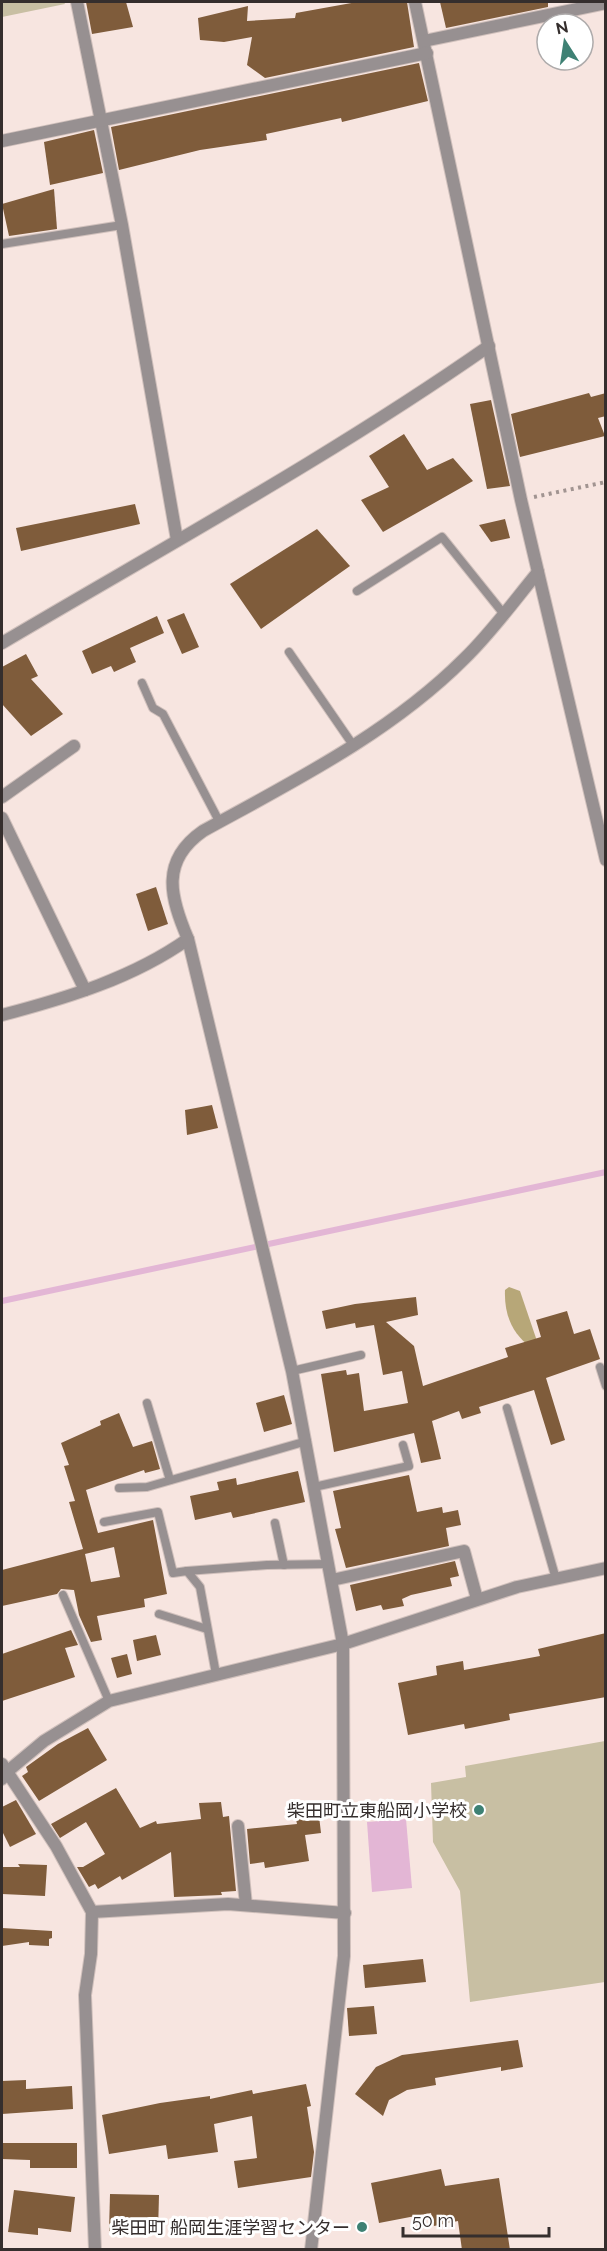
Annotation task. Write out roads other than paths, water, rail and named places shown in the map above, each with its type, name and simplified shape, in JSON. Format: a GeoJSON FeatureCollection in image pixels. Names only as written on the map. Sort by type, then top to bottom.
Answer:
{"type":"FeatureCollection","features":[{"type":"Feature","properties":{"kind":"street"},"geometry":{"type":"LineString","coordinates":[[77,2],[122,225],[177,540]]}},
{"type":"Feature","properties":{"kind":"street"},"geometry":{"type":"LineString","coordinates":[[415,2],[521,500],[606,860]]}},
{"type":"Feature","properties":{"kind":"street"},"geometry":{"type":"LineString","coordinates":[[2,141],[426,47],[606,3]]}},
{"type":"Feature","properties":{"kind":"street"},"geometry":{"type":"LineString","coordinates":[[2,643],[177,540],[223,516],[408,402],[489,346]]}},
{"type":"Feature","properties":{"kind":"street"},"geometry":{"type":"LineString","coordinates":[[311,2250],[344,1956],[343,1644],[307,1441],[292,1371],[188,939],[174,905],[174,866],[179,853],[190,840],[219,821],[383,728],[428,693],[466,658],[538,572]]}},
{"type":"Feature","properties":{"kind":"street"},"geometry":{"type":"LineString","coordinates":[[2,797],[74,746]]}},
{"type":"Feature","properties":{"kind":"street"},"geometry":{"type":"LineString","coordinates":[[2,818],[85,990]]}},
{"type":"Feature","properties":{"kind":"street"},"geometry":{"type":"LineString","coordinates":[[2,1015],[56,1001],[156,961],[188,939]]}},
{"type":"Feature","properties":{"kind":"street"},"geometry":{"type":"LineString","coordinates":[[332,1580],[464,1551],[477,1599]]}},
{"type":"Feature","properties":{"kind":"street"},"geometry":{"type":"LineString","coordinates":[[95,2250],[85,1995],[91,1954],[92,1912],[57,1846],[4,1771],[44,1741],[109,1701],[343,1644],[477,1599],[606,1568]]}},
{"type":"Feature","properties":{"kind":"street"},"geometry":{"type":"LineString","coordinates":[[238,1826],[246,1905]]}},
{"type":"Feature","properties":{"kind":"street"},"geometry":{"type":"LineString","coordinates":[[92,1912],[205,1904],[345,1913]]}},
{"type":"Feature","properties":{"kind":"lane"},"geometry":{"type":"LineString","coordinates":[[2,244],[122,225]]}},
{"type":"Feature","properties":{"kind":"lane"},"geometry":{"type":"LineString","coordinates":[[357,591],[442,537],[503,613]]}},
{"type":"Feature","properties":{"kind":"lane"},"geometry":{"type":"LineString","coordinates":[[289,652],[352,745]]}},
{"type":"Feature","properties":{"kind":"lane"},"geometry":{"type":"LineString","coordinates":[[142,683],[153,708],[163,714],[219,821]]}},
{"type":"Feature","properties":{"kind":"lane"},"geometry":{"type":"LineString","coordinates":[[292,1371],[361,1355]]}},
{"type":"Feature","properties":{"kind":"lane"},"geometry":{"type":"LineString","coordinates":[[600,1367],[606,1386]]}},
{"type":"Feature","properties":{"kind":"lane"},"geometry":{"type":"LineString","coordinates":[[147,1403],[170,1480]]}},
{"type":"Feature","properties":{"kind":"lane"},"geometry":{"type":"LineString","coordinates":[[507,1408],[556,1579]]}},
{"type":"Feature","properties":{"kind":"lane"},"geometry":{"type":"LineString","coordinates":[[119,1488],[147,1487],[307,1441]]}},
{"type":"Feature","properties":{"kind":"lane"},"geometry":{"type":"LineString","coordinates":[[314,1487],[409,1466],[403,1444]]}},
{"type":"Feature","properties":{"kind":"lane"},"geometry":{"type":"LineString","coordinates":[[104,1522],[158,1512],[173,1573],[329,1564]]}},
{"type":"Feature","properties":{"kind":"lane"},"geometry":{"type":"LineString","coordinates":[[275,1523],[284,1565]]}},
{"type":"Feature","properties":{"kind":"lane"},"geometry":{"type":"LineString","coordinates":[[187,1571],[200,1587],[216,1674]]}},
{"type":"Feature","properties":{"kind":"lane"},"geometry":{"type":"LineString","coordinates":[[63,1595],[109,1701]]}},
{"type":"Feature","properties":{"kind":"lane"},"geometry":{"type":"LineString","coordinates":[[159,1614],[207,1629]]}},
{"type":"Feature","properties":{"kind":"waterway"},"geometry":{"type":"LineString","coordinates":[[2,1301],[606,1172]]}},
{"type":"Feature","properties":{"kind":"place","name":"柴田町立東船岡小学校"},"geometry":{"type":"Point","coordinates":[479,1810]}},
{"type":"Feature","properties":{"kind":"place","name":"柴田町 船岡生涯学習センター"},"geometry":{"type":"Point","coordinates":[362,2227]}}]}
